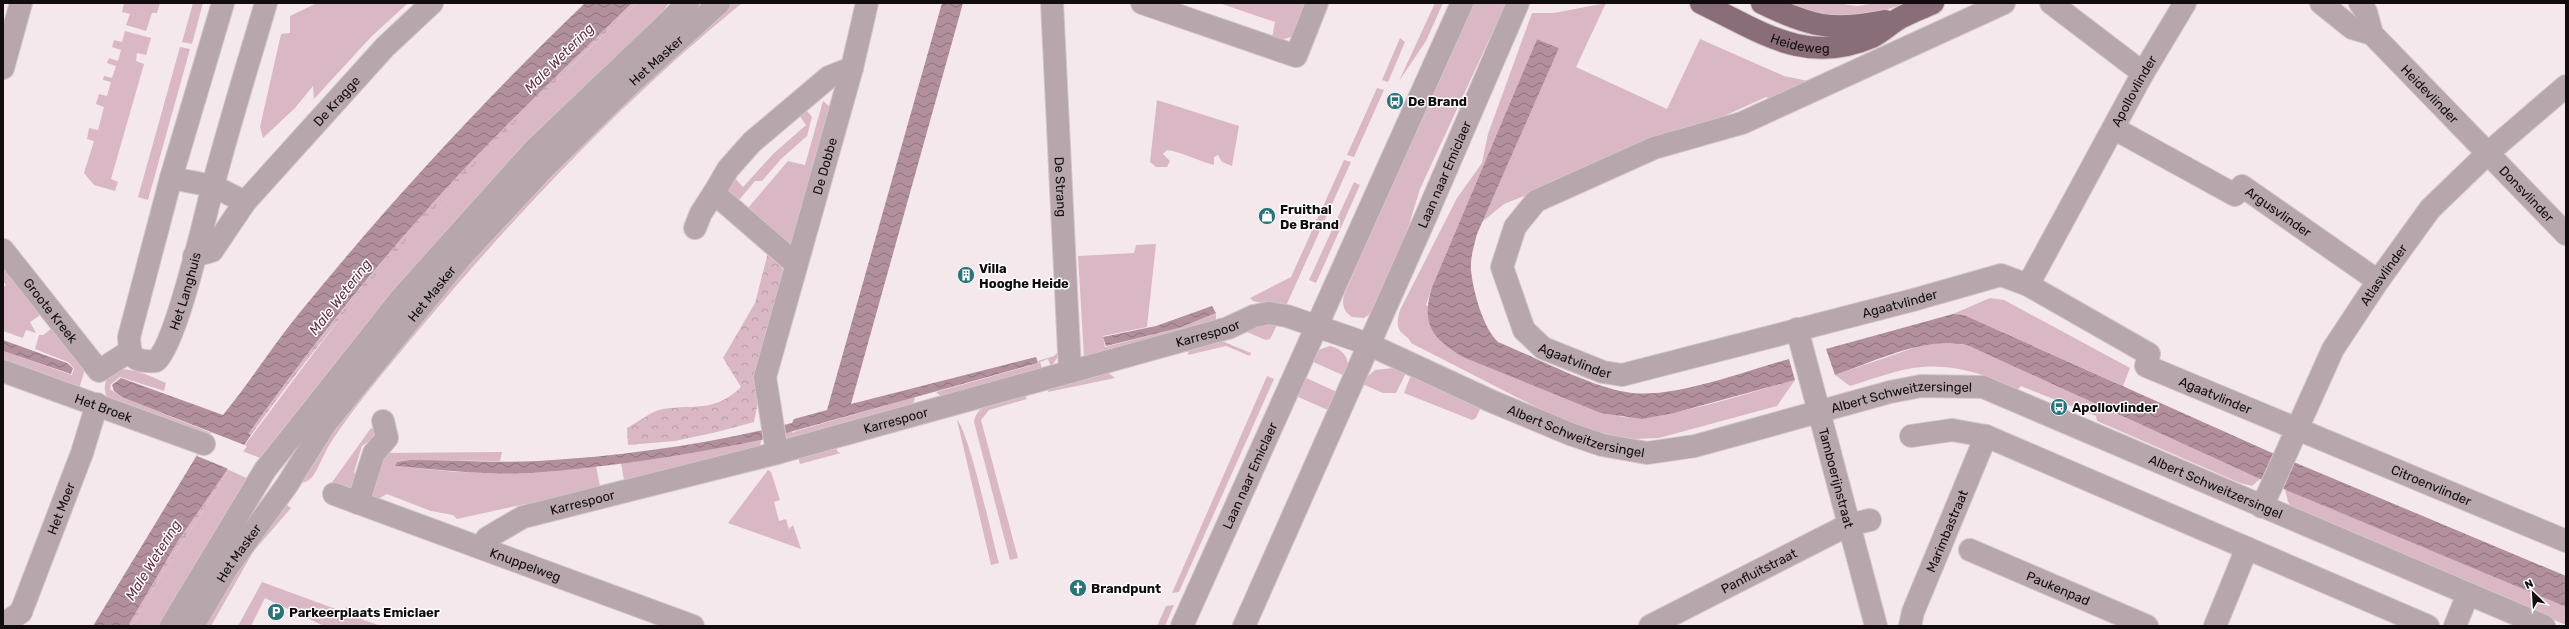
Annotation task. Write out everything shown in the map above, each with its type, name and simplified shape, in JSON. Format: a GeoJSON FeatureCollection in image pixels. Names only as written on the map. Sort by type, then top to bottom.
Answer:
{"type":"FeatureCollection","features":[{"type":"Feature","properties":{"kind":"main road","name":"Heideweg"},"geometry":{"type":"LineString","coordinates":[[1701,3],[1731,9],[1797,47],[1832,48],[1873,36],[1900,18],[1933,3]]}},
{"type":"Feature","properties":{"kind":"main road","name":"Heideweg"},"geometry":{"type":"LineString","coordinates":[[1762,3],[1792,18],[1827,28],[1868,25],[1900,18]]}},
{"type":"Feature","properties":{"kind":"street"},"geometry":{"type":"LineString","coordinates":[[3,68],[21,3]]}},
{"type":"Feature","properties":{"kind":"street"},"geometry":{"type":"LineString","coordinates":[[130,351],[129,337],[171,178],[223,3]]}},
{"type":"Feature","properties":{"kind":"street","name":"Het Langhuis"},"geometry":{"type":"LineString","coordinates":[[130,351],[134,357],[142,362],[156,361],[166,349],[266,3]]}},
{"type":"Feature","properties":{"kind":"street","name":"De Kragge"},"geometry":{"type":"LineString","coordinates":[[194,256],[212,251],[245,202],[385,47],[432,3]]}},
{"type":"Feature","properties":{"kind":"street","name":"Het Masker"},"geometry":{"type":"LineString","coordinates":[[171,626],[265,470],[402,297],[534,150],[688,3]]}},
{"type":"Feature","properties":{"kind":"street","name":"Het Masker"},"geometry":{"type":"LineString","coordinates":[[193,626],[227,568],[287,485],[326,422],[456,263],[550,163],[633,81],[719,3]]}},
{"type":"Feature","properties":{"kind":"street","name":"De Dobbe"},"geometry":{"type":"LineString","coordinates":[[775,439],[765,377],[852,68],[867,3]]}},
{"type":"Feature","properties":{"kind":"street","name":"De Strang"},"geometry":{"type":"LineString","coordinates":[[1052,3],[1070,372]]}},
{"type":"Feature","properties":{"kind":"street"},"geometry":{"type":"LineString","coordinates":[[1142,3],[1296,56],[1317,3]]}},
{"type":"Feature","properties":{"kind":"street","name":"Laan naar Emiclaer"},"geometry":{"type":"LineString","coordinates":[[1182,626],[1462,3]]}},
{"type":"Feature","properties":{"kind":"street","name":"Laan naar Emiclaer"},"geometry":{"type":"LineString","coordinates":[[1244,626],[1427,214],[1518,3]]}},
{"type":"Feature","properties":{"kind":"street","name":"Agaatvlinder"},"geometry":{"type":"LineString","coordinates":[[2004,3],[1742,123],[1654,148],[1536,201],[1515,227],[1502,267],[1524,330],[1544,348],[1603,372],[1622,375],[1913,300],[2001,275],[2028,285],[2148,354],[2146,366],[2297,428]]}},
{"type":"Feature","properties":{"kind":"street"},"geometry":{"type":"LineString","coordinates":[[2051,3],[2143,73]]}},
{"type":"Feature","properties":{"kind":"street","name":"Apollovlinder"},"geometry":{"type":"LineString","coordinates":[[2028,285],[2115,129],[2143,73],[2185,3]]}},
{"type":"Feature","properties":{"kind":"street","name":"Heidevlinder"},"geometry":{"type":"LineString","coordinates":[[2321,3],[2352,28],[2372,34]]}},
{"type":"Feature","properties":{"kind":"street","name":"Heidevlinder"},"geometry":{"type":"LineString","coordinates":[[2360,3],[2366,12],[2372,34],[2488,153]]}},
{"type":"Feature","properties":{"kind":"street"},"geometry":{"type":"LineString","coordinates":[[695,228],[701,213],[728,169],[752,142],[829,77],[852,68]]}},
{"type":"Feature","properties":{"kind":"street","name":"Atlasvlinder"},"geometry":{"type":"LineString","coordinates":[[2265,499],[2333,349],[2378,281],[2430,209],[2488,153],[2566,86]]}},
{"type":"Feature","properties":{"kind":"street","name":"Argusvlinder"},"geometry":{"type":"LineString","coordinates":[[2115,129],[2235,195],[2242,186],[2378,281]]}},
{"type":"Feature","properties":{"kind":"street","name":"Donsvlinder"},"geometry":{"type":"LineString","coordinates":[[2488,153],[2566,234]]}},
{"type":"Feature","properties":{"kind":"street"},"geometry":{"type":"LineString","coordinates":[[171,178],[213,186],[245,202]]}},
{"type":"Feature","properties":{"kind":"street"},"geometry":{"type":"LineString","coordinates":[[714,193],[796,264]]}},
{"type":"Feature","properties":{"kind":"street","name":"Groote Kreek"},"geometry":{"type":"LineString","coordinates":[[3,250],[98,371],[130,351]]}},
{"type":"Feature","properties":{"kind":"street","name":"Karrespoor"},"geometry":{"type":"LineString","coordinates":[[482,548],[486,538],[524,517],[661,484],[775,439],[1070,372],[1228,328],[1259,315],[1269,313],[1287,316],[1316,325]]}},
{"type":"Feature","properties":{"kind":"street"},"geometry":{"type":"LineString","coordinates":[[1316,325],[1368,344]]}},
{"type":"Feature","properties":{"kind":"street","name":"Tamboerijnstraat"},"geometry":{"type":"LineString","coordinates":[[1797,329],[1820,411],[1848,526],[1876,626]]}},
{"type":"Feature","properties":{"kind":"street","name":"Albert Schweitzersingel"},"geometry":{"type":"LineString","coordinates":[[1368,344],[1491,401],[1570,434],[1602,445],[1647,452],[1695,446],[1820,411],[1921,386],[1983,387],[2265,499],[2468,594],[2544,626]]}},
{"type":"Feature","properties":{"kind":"street","name":"Het Broek"},"geometry":{"type":"LineString","coordinates":[[3,371],[204,444]]}},
{"type":"Feature","properties":{"kind":"street","name":"Het Moer"},"geometry":{"type":"LineString","coordinates":[[12,609],[82,452],[97,404]]}},
{"type":"Feature","properties":{"kind":"street"},"geometry":{"type":"LineString","coordinates":[[358,503],[374,453],[387,438],[383,421]]}},
{"type":"Feature","properties":{"kind":"street","name":"Citroenvlinder"},"geometry":{"type":"LineString","coordinates":[[2297,428],[2566,541]]}},
{"type":"Feature","properties":{"kind":"street"},"geometry":{"type":"LineString","coordinates":[[1911,436],[1952,430],[1986,436],[2428,626]]}},
{"type":"Feature","properties":{"kind":"street","name":"Marimbastraat"},"geometry":{"type":"LineString","coordinates":[[1910,626],[1913,612],[1986,436]]}},
{"type":"Feature","properties":{"kind":"street","name":"Knuppelweg"},"geometry":{"type":"LineString","coordinates":[[334,494],[693,626]]}},
{"type":"Feature","properties":{"kind":"street","name":"Panfluitstraat"},"geometry":{"type":"LineString","coordinates":[[1650,626],[1848,526],[1870,520]]}},
{"type":"Feature","properties":{"kind":"street"},"geometry":{"type":"LineString","coordinates":[[2215,626],[2247,548]]}},
{"type":"Feature","properties":{"kind":"street","name":"Paukenpad"},"geometry":{"type":"LineString","coordinates":[[1970,550],[2147,626]]}},
{"type":"Feature","properties":{"kind":"street"},"geometry":{"type":"LineString","coordinates":[[2455,626],[2468,594]]}},
{"type":"Feature","properties":{"kind":"street"},"geometry":{"type":"LineString","coordinates":[[3,625],[12,609]]}},
{"type":"Feature","properties":{"kind":"green space"},"geometry":{"type":"Polygon","coordinates":[[[124,3],[160,3],[157,13],[152,13],[146,31],[126,25],[130,14],[122,12],[124,3]]]}},
{"type":"Feature","properties":{"kind":"green space"},"geometry":{"type":"Polygon","coordinates":[[[193,3],[203,3],[192,44],[182,42],[193,3]]]}},
{"type":"Feature","properties":{"kind":"green space"},"geometry":{"type":"Polygon","coordinates":[[[317,3],[408,3],[371,37],[314,99],[313,86],[295,108],[263,138],[260,127],[281,34],[290,33],[290,16],[317,3]]]}},
{"type":"Feature","properties":{"kind":"green space"},"geometry":{"type":"Polygon","coordinates":[[[632,3],[637,3],[533,104],[483,156],[386,264],[294,377],[251,435],[249,433],[297,368],[398,242],[496,136],[632,3]]]}},
{"type":"Feature","properties":{"kind":"green space"},"geometry":{"type":"Polygon","coordinates":[[[637,3],[668,4],[656,20],[265,460],[107,397],[105,386],[107,379],[112,373],[118,370],[126,369],[143,374],[166,383],[164,391],[120,377],[111,384],[110,389],[124,398],[244,446],[345,312],[411,233],[505,132],[637,3]]]}},
{"type":"Feature","properties":{"kind":"green space"},"geometry":{"type":"Polygon","coordinates":[[[729,3],[742,3],[692,45],[597,134],[551,181],[463,278],[346,420],[328,447],[313,476],[303,483],[299,483],[340,413],[538,183],[729,3]]]}},
{"type":"Feature","properties":{"kind":"green space"},"geometry":{"type":"Polygon","coordinates":[[[1219,3],[1304,3],[1305,8],[1297,35],[1281,40],[1272,37],[1275,22],[1219,3]]]}},
{"type":"Feature","properties":{"kind":"green space"},"geometry":{"type":"Polygon","coordinates":[[[1435,3],[1443,3],[1426,41],[1399,81],[1435,3]]]}},
{"type":"Feature","properties":{"kind":"green space"},"geometry":{"type":"Polygon","coordinates":[[[1470,3],[1506,3],[1420,189],[1399,257],[1371,313],[1364,318],[1352,317],[1345,309],[1343,303],[1345,293],[1470,3]]]}},
{"type":"Feature","properties":{"kind":"green space"},"geometry":{"type":"Polygon","coordinates":[[[1606,3],[1576,67],[1667,109],[1700,39],[1784,76],[1808,81],[1775,101],[1766,97],[1722,117],[1504,204],[1482,222],[1559,48],[1537,39],[1432,287],[1426,305],[1622,417],[1642,417],[1686,410],[1795,380],[1777,406],[1659,438],[1633,439],[1577,428],[1411,343],[1409,339],[1401,332],[1398,325],[1400,310],[1457,198],[1482,163],[1488,134],[1532,13],[1554,13],[1606,3]]]}},
{"type":"Feature","properties":{"kind":"green space"},"geometry":{"type":"Polygon","coordinates":[[[1792,3],[1837,3],[1857,6],[1876,3],[1906,3],[1865,17],[1809,14],[1792,3]]]}},
{"type":"Feature","properties":{"kind":"green space"},"geometry":{"type":"Polygon","coordinates":[[[125,31],[151,38],[146,55],[137,53],[136,61],[144,64],[111,179],[118,182],[115,191],[94,185],[84,173],[94,141],[87,139],[89,128],[98,130],[104,107],[96,104],[99,94],[107,96],[111,82],[103,80],[104,76],[112,78],[116,66],[107,63],[109,58],[118,61],[121,50],[112,47],[114,40],[122,42],[125,31]]]}},
{"type":"Feature","properties":{"kind":"green space"},"geometry":{"type":"Polygon","coordinates":[[[1400,38],[1405,42],[1388,82],[1382,80],[1400,38]]]}},
{"type":"Feature","properties":{"kind":"green space"},"geometry":{"type":"Polygon","coordinates":[[[180,47],[190,49],[148,200],[138,197],[180,47]]]}},
{"type":"Feature","properties":{"kind":"green space"},"geometry":{"type":"Polygon","coordinates":[[[1377,88],[1384,90],[1354,157],[1347,155],[1377,88]]]}},
{"type":"Feature","properties":{"kind":"green space"},"geometry":{"type":"Polygon","coordinates":[[[1157,100],[1239,126],[1232,166],[1222,162],[1218,155],[1214,157],[1214,165],[1167,150],[1163,154],[1170,161],[1167,167],[1156,167],[1150,162],[1157,100]]]}},
{"type":"Feature","properties":{"kind":"green space"},"geometry":{"type":"Polygon","coordinates":[[[823,101],[829,106],[830,113],[791,250],[748,213],[748,208],[788,161],[805,165],[823,101]]]}},
{"type":"Feature","properties":{"kind":"green space"},"geometry":{"type":"Polygon","coordinates":[[[803,106],[812,117],[807,136],[781,159],[762,181],[755,181],[739,200],[735,202],[729,197],[727,188],[733,176],[743,187],[773,154],[806,125],[797,112],[803,106]]]}},
{"type":"Feature","properties":{"kind":"green space"},"geometry":{"type":"Polygon","coordinates":[[[1344,160],[1351,162],[1285,308],[1253,301],[1250,298],[1291,277],[1344,160]]]}},
{"type":"Feature","properties":{"kind":"green space"},"geometry":{"type":"Polygon","coordinates":[[[1354,182],[1360,185],[1316,283],[1309,280],[1354,182]]]}},
{"type":"Feature","properties":{"kind":"green space"},"geometry":{"type":"Polygon","coordinates":[[[1156,244],[1147,327],[1103,336],[1105,347],[1179,328],[1216,313],[1216,321],[1084,357],[1078,256],[1134,253],[1136,245],[1156,244]]]}},
{"type":"Feature","properties":{"kind":"green space"},"geometry":{"type":"Polygon","coordinates":[[[769,249],[784,271],[755,371],[758,402],[754,422],[675,441],[628,445],[627,428],[644,417],[663,409],[713,404],[722,401],[741,387],[723,358],[755,303],[769,249]]]}},
{"type":"Feature","properties":{"kind":"green space"},"geometry":{"type":"Polygon","coordinates":[[[3,266],[42,314],[30,322],[36,333],[26,330],[23,338],[3,331],[3,287],[6,285],[3,281],[3,266]]]}},
{"type":"Feature","properties":{"kind":"green space"},"geometry":{"type":"Polygon","coordinates":[[[1990,298],[2004,300],[2130,368],[2123,386],[1964,315],[1953,314],[1990,298]]]}},
{"type":"Feature","properties":{"kind":"green space"},"geometry":{"type":"Polygon","coordinates":[[[1262,321],[1277,325],[1270,339],[1266,340],[1242,330],[1262,321]]]}},
{"type":"Feature","properties":{"kind":"green space"},"geometry":{"type":"Polygon","coordinates":[[[52,328],[85,369],[79,389],[3,362],[3,351],[72,375],[74,368],[68,362],[35,349],[39,335],[43,335],[52,328]]]}},
{"type":"Feature","properties":{"kind":"green space"},"geometry":{"type":"Polygon","coordinates":[[[1217,339],[1251,353],[1250,356],[1226,346],[1188,355],[1189,347],[1217,339]]]}},
{"type":"Feature","properties":{"kind":"green space"},"geometry":{"type":"Polygon","coordinates":[[[1944,341],[1969,346],[2260,479],[2252,486],[2240,483],[2097,421],[2096,416],[2021,386],[2017,390],[1983,375],[1959,369],[1947,367],[1913,368],[1850,386],[1835,375],[1925,344],[1944,341]]]}},
{"type":"Feature","properties":{"kind":"green space"},"geometry":{"type":"Polygon","coordinates":[[[1330,346],[1340,350],[1346,357],[1348,366],[1347,377],[1311,361],[1318,350],[1330,346]]]}},
{"type":"Feature","properties":{"kind":"green space"},"geometry":{"type":"Polygon","coordinates":[[[1059,351],[1057,358],[1051,367],[1048,359],[1040,362],[1043,372],[945,400],[936,392],[1039,363],[1038,361],[1054,356],[1059,351]]]}},
{"type":"Feature","properties":{"kind":"green space"},"geometry":{"type":"Polygon","coordinates":[[[1393,368],[1406,373],[1396,393],[1383,393],[1360,383],[1375,370],[1393,368]]]}},
{"type":"Feature","properties":{"kind":"green space"},"geometry":{"type":"Polygon","coordinates":[[[1106,371],[1115,378],[1048,392],[1049,387],[1106,371]]]}},
{"type":"Feature","properties":{"kind":"green space"},"geometry":{"type":"Polygon","coordinates":[[[1411,375],[1481,407],[1476,418],[1472,420],[1404,393],[1411,375]]]}},
{"type":"Feature","properties":{"kind":"green space"},"geometry":{"type":"Polygon","coordinates":[[[1267,376],[1274,379],[1179,592],[1172,593],[1267,376]]]}},
{"type":"Feature","properties":{"kind":"green space"},"geometry":{"type":"Polygon","coordinates":[[[1302,376],[1339,393],[1330,411],[1296,396],[1302,376]]]}},
{"type":"Feature","properties":{"kind":"green space"},"geometry":{"type":"Polygon","coordinates":[[[1024,394],[1027,399],[989,410],[981,420],[1018,558],[1010,560],[974,422],[976,415],[986,405],[1024,394]]]}},
{"type":"Feature","properties":{"kind":"green space"},"geometry":{"type":"Polygon","coordinates":[[[915,397],[912,409],[789,441],[784,433],[792,431],[793,433],[915,397]]]}},
{"type":"Feature","properties":{"kind":"green space"},"geometry":{"type":"Polygon","coordinates":[[[957,420],[962,428],[974,463],[999,563],[991,565],[957,420]]]}},
{"type":"Feature","properties":{"kind":"green space"},"geometry":{"type":"Polygon","coordinates":[[[371,428],[375,431],[373,438],[362,446],[354,472],[359,482],[356,491],[330,485],[371,428]]]}},
{"type":"Feature","properties":{"kind":"green space"},"geometry":{"type":"Polygon","coordinates":[[[761,440],[760,449],[625,486],[621,463],[761,440]]]}},
{"type":"Feature","properties":{"kind":"green space"},"geometry":{"type":"Polygon","coordinates":[[[835,446],[838,452],[841,453],[800,464],[798,457],[835,446]]]}},
{"type":"Feature","properties":{"kind":"green space"},"geometry":{"type":"Polygon","coordinates":[[[502,452],[500,461],[410,460],[397,462],[396,466],[456,472],[511,473],[596,466],[601,491],[527,507],[525,504],[457,519],[453,515],[431,511],[387,494],[376,500],[370,496],[378,453],[502,452]]]}},
{"type":"Feature","properties":{"kind":"green space"},"geometry":{"type":"Polygon","coordinates":[[[226,469],[229,470],[159,579],[132,626],[128,626],[178,541],[226,469]]]}},
{"type":"Feature","properties":{"kind":"green space"},"geometry":{"type":"Polygon","coordinates":[[[229,470],[251,480],[164,626],[132,626],[159,579],[229,470]]]}},
{"type":"Feature","properties":{"kind":"green space"},"geometry":{"type":"Polygon","coordinates":[[[768,470],[771,472],[780,500],[774,502],[779,521],[786,519],[789,529],[793,525],[801,549],[728,523],[768,470]]]}},
{"type":"Feature","properties":{"kind":"green space"},"geometry":{"type":"Polygon","coordinates":[[[2285,489],[2566,607],[2566,625],[2295,512],[2288,502],[2285,489]]]}},
{"type":"Feature","properties":{"kind":"green space"},"geometry":{"type":"Polygon","coordinates":[[[283,502],[291,508],[253,552],[211,626],[199,626],[283,502]]]}},
{"type":"Feature","properties":{"kind":"green space"},"geometry":{"type":"Polygon","coordinates":[[[262,582],[344,612],[346,607],[362,614],[361,619],[381,626],[324,626],[265,598],[251,626],[238,626],[262,582]]]}},
{"type":"Feature","properties":{"kind":"green space"},"geometry":{"type":"Polygon","coordinates":[[[1174,605],[1165,626],[1157,626],[1166,606],[1174,605]]]}},
{"type":"Feature","properties":{"kind":"water","name":"Male Wetering"},"geometry":{"type":"Polygon","coordinates":[[[585,3],[632,3],[474,159],[398,242],[372,273],[297,368],[249,433],[251,435],[178,541],[128,626],[93,626],[211,432],[124,398],[114,391],[112,385],[121,378],[223,415],[291,324],[368,231],[438,153],[510,77],[585,3]]]}},
{"type":"Feature","properties":{"kind":"water"},"geometry":{"type":"Polygon","coordinates":[[[942,3],[963,3],[851,404],[1036,357],[1038,363],[761,440],[675,456],[587,468],[529,473],[479,473],[395,466],[397,462],[410,460],[506,462],[538,461],[602,456],[666,448],[729,437],[792,423],[794,419],[827,410],[942,3]]]}},
{"type":"Feature","properties":{"kind":"water"},"geometry":{"type":"Polygon","coordinates":[[[1537,39],[1559,48],[1477,234],[1472,256],[1471,270],[1476,298],[1483,319],[1493,336],[1498,342],[1565,372],[1600,385],[1632,393],[1650,393],[1689,388],[1789,359],[1795,380],[1674,413],[1642,419],[1601,413],[1463,357],[1443,343],[1436,336],[1431,328],[1428,310],[1432,287],[1537,39]]]}},
{"type":"Feature","properties":{"kind":"water"},"geometry":{"type":"Polygon","coordinates":[[[1212,306],[1216,313],[1179,328],[1106,346],[1103,337],[1156,326],[1212,306]]]}},
{"type":"Feature","properties":{"kind":"water"},"geometry":{"type":"Polygon","coordinates":[[[1953,314],[1964,315],[2270,452],[2566,576],[2566,607],[2260,479],[1969,346],[1953,343],[1919,346],[1835,375],[1826,349],[1953,314]]]}},
{"type":"Feature","properties":{"kind":"water"},"geometry":{"type":"Polygon","coordinates":[[[3,340],[67,363],[73,368],[71,374],[3,351],[3,340]]]}},
{"type":"Feature","properties":{"kind":"pier"},"geometry":{"type":"Polygon","coordinates":[[[211,432],[247,446],[231,470],[197,456],[211,432]]]}},
{"type":"Feature","properties":{"kind":"place","name":"De Brand"},"geometry":{"type":"Point","coordinates":[1395,101]}},
{"type":"Feature","properties":{"kind":"place","name":"Fruithal De Brand"},"geometry":{"type":"Point","coordinates":[1267,216]}},
{"type":"Feature","properties":{"kind":"place","name":"Villa Hooghe Heide"},"geometry":{"type":"Point","coordinates":[966,275]}},
{"type":"Feature","properties":{"kind":"place","name":"Apollovlinder"},"geometry":{"type":"Point","coordinates":[2059,407]}},
{"type":"Feature","properties":{"kind":"place","name":"Brandpunt"},"geometry":{"type":"Point","coordinates":[1078,588]}},
{"type":"Feature","properties":{"kind":"place","name":"Parkeerplaats Emiclaer"},"geometry":{"type":"Point","coordinates":[276,612]}}]}
